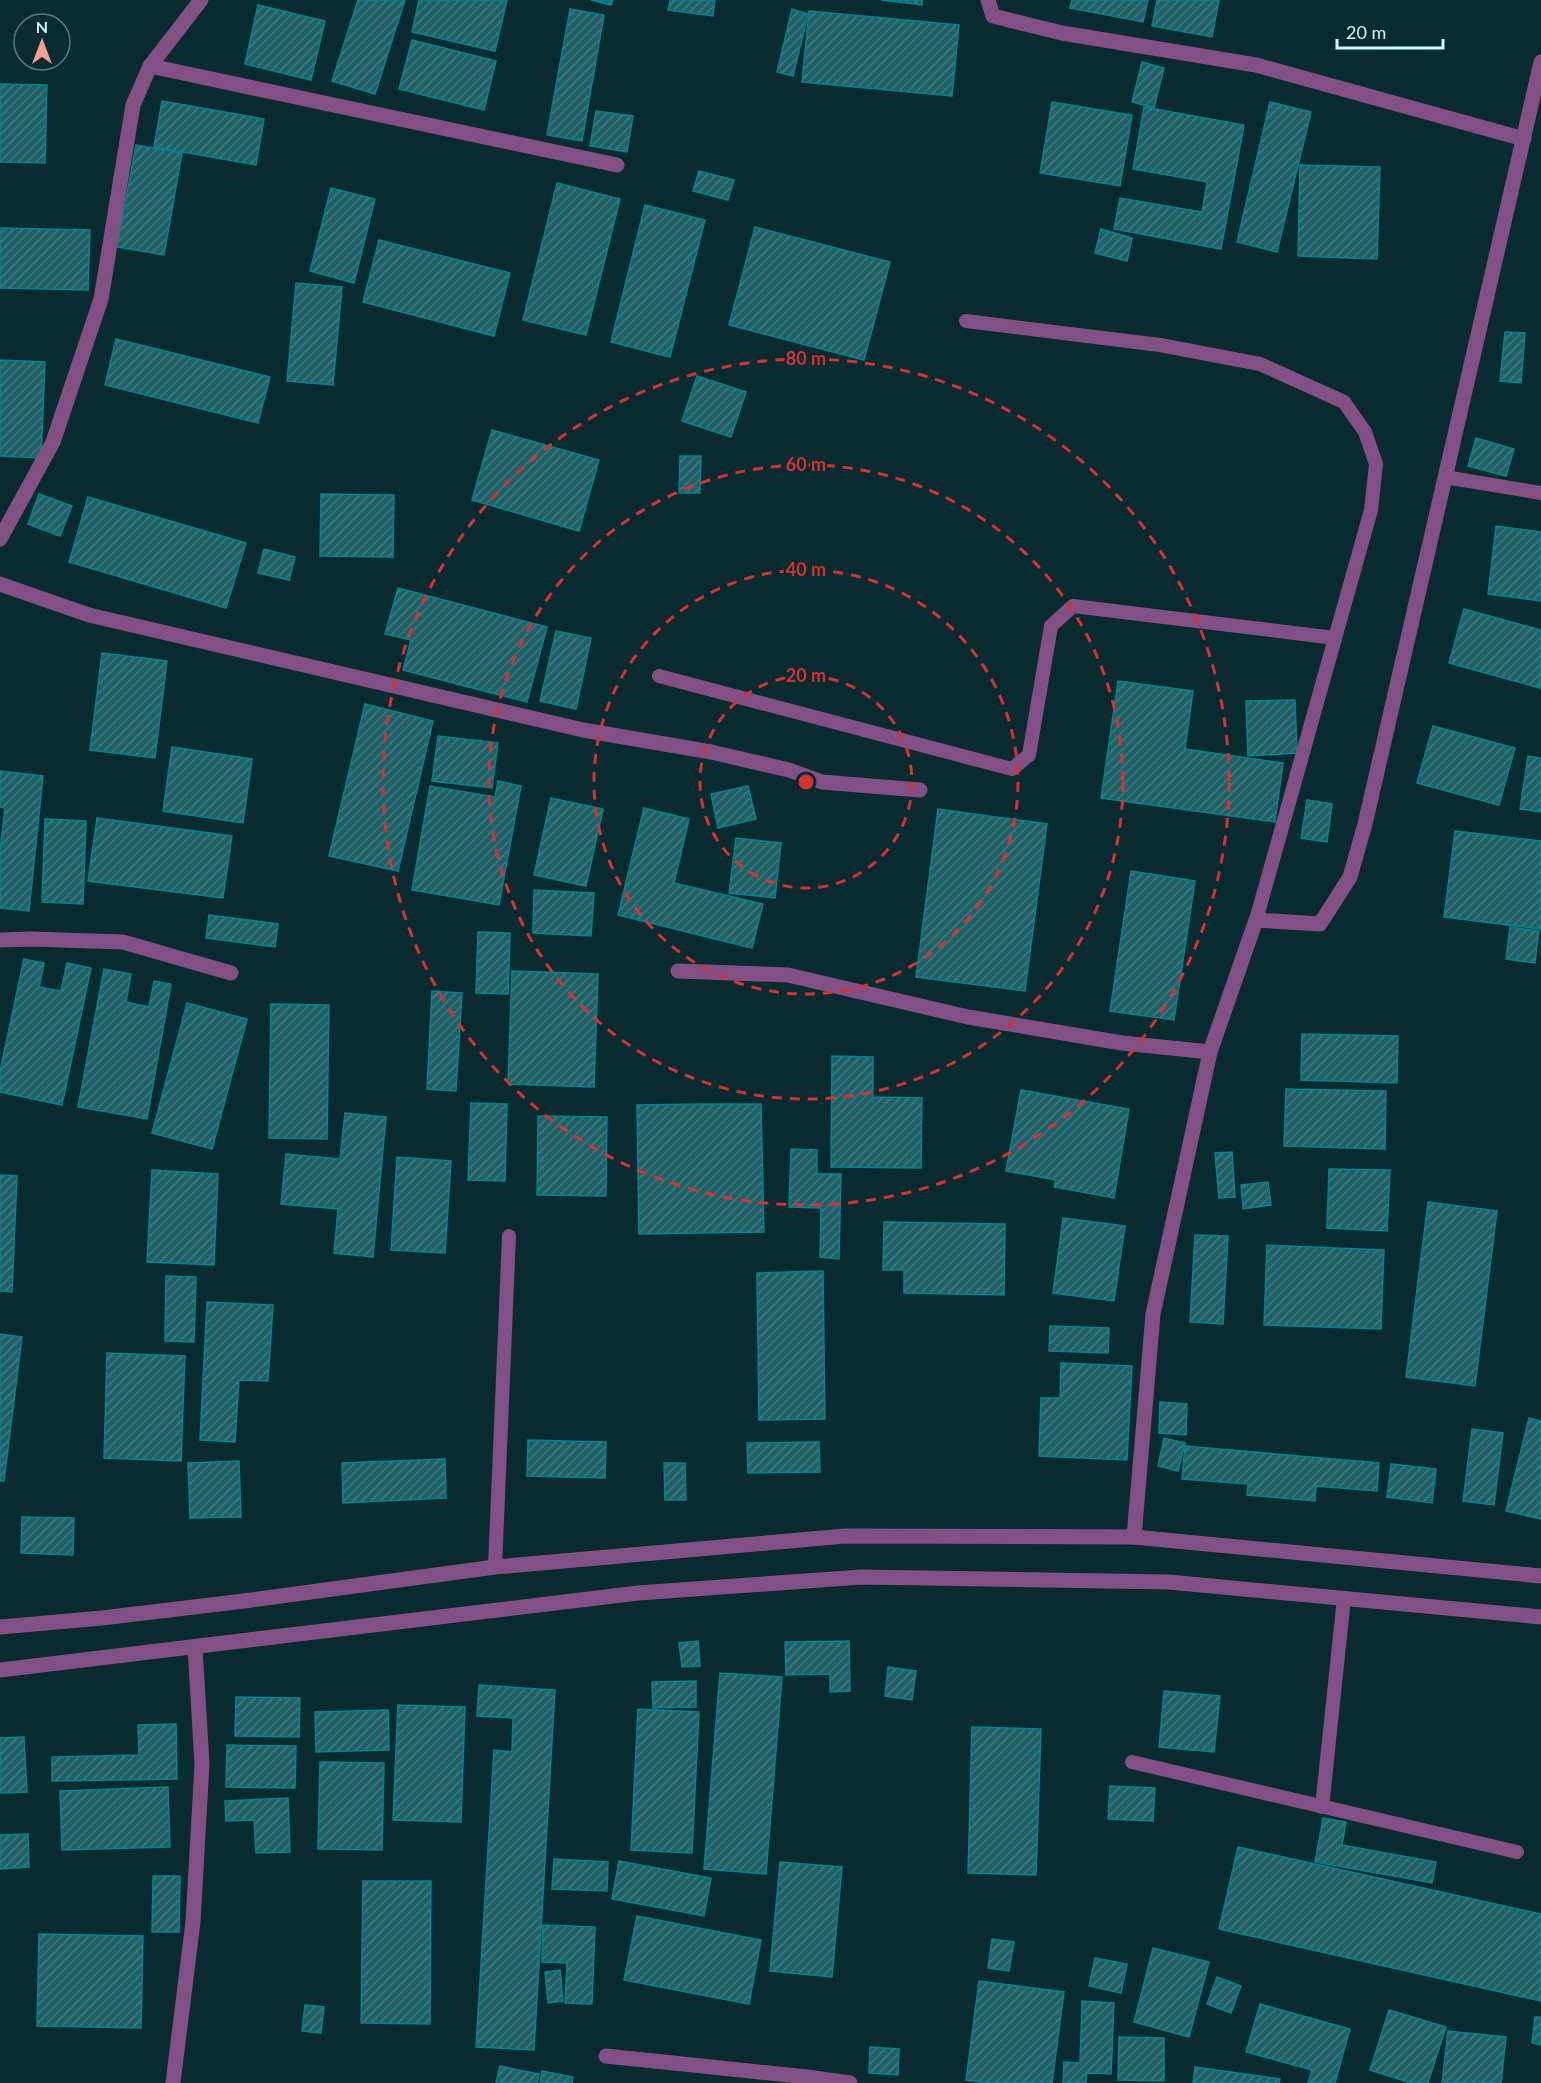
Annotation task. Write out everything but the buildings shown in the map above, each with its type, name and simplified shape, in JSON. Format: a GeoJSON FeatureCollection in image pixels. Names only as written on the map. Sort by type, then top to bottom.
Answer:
{"type":"FeatureCollection","features":[{"type":"Feature","properties":{"kind":"street"},"geometry":{"type":"LineString","coordinates":[[0,539],[53,442],[101,299],[133,105],[150,66],[201,0]]}},
{"type":"Feature","properties":{"kind":"street"},"geometry":{"type":"LineString","coordinates":[[988,0],[993,16],[1062,33],[1256,65],[1524,139]]}},
{"type":"Feature","properties":{"kind":"street"},"geometry":{"type":"LineString","coordinates":[[1134,1537],[1153,1314],[1210,1052],[1256,920],[1320,924],[1350,877],[1365,824],[1541,62]]}},
{"type":"Feature","properties":{"kind":"street"},"geometry":{"type":"LineString","coordinates":[[150,66],[617,165]]}},
{"type":"Feature","properties":{"kind":"street"},"geometry":{"type":"LineString","coordinates":[[0,584],[89,615],[583,730],[711,752],[789,770],[822,782],[920,790]]}},
{"type":"Feature","properties":{"kind":"street"},"geometry":{"type":"LineString","coordinates":[[0,940],[123,942],[231,973]]}},
{"type":"Feature","properties":{"kind":"street"},"geometry":{"type":"LineString","coordinates":[[678,972],[788,975],[968,1017],[1122,1043],[1210,1052]]}},
{"type":"Feature","properties":{"kind":"street"},"geometry":{"type":"LineString","coordinates":[[0,1627],[220,1604],[495,1567],[845,1536],[1134,1537],[1541,1576]]}},
{"type":"Feature","properties":{"kind":"street"},"geometry":{"type":"LineString","coordinates":[[0,1670],[638,1593],[862,1577],[1169,1582],[1541,1617]]}},
{"type":"Feature","properties":{"kind":"street"},"geometry":{"type":"LineString","coordinates":[[173,2083],[193,1922],[202,1764],[195,1648]]}},
{"type":"Feature","properties":{"kind":"street"},"geometry":{"type":"LineString","coordinates":[[606,2056],[850,2083]]}},
{"type":"Feature","properties":{"kind":"lane"},"geometry":{"type":"LineString","coordinates":[[966,321],[1160,345],[1260,364],[1344,402],[1365,432],[1376,464],[1371,510],[1256,920]]}},
{"type":"Feature","properties":{"kind":"lane"},"geometry":{"type":"LineString","coordinates":[[1445,477],[1541,493]]}},
{"type":"Feature","properties":{"kind":"lane"},"geometry":{"type":"LineString","coordinates":[[659,676],[1012,769],[1029,755],[1051,626],[1073,606],[1335,638]]}},
{"type":"Feature","properties":{"kind":"lane"},"geometry":{"type":"LineString","coordinates":[[495,1567],[509,1236]]}},
{"type":"Feature","properties":{"kind":"lane"},"geometry":{"type":"LineString","coordinates":[[1322,1807],[1344,1598]]}},
{"type":"Feature","properties":{"kind":"lane"},"geometry":{"type":"LineString","coordinates":[[1132,1762],[1517,1852]]}}]}
